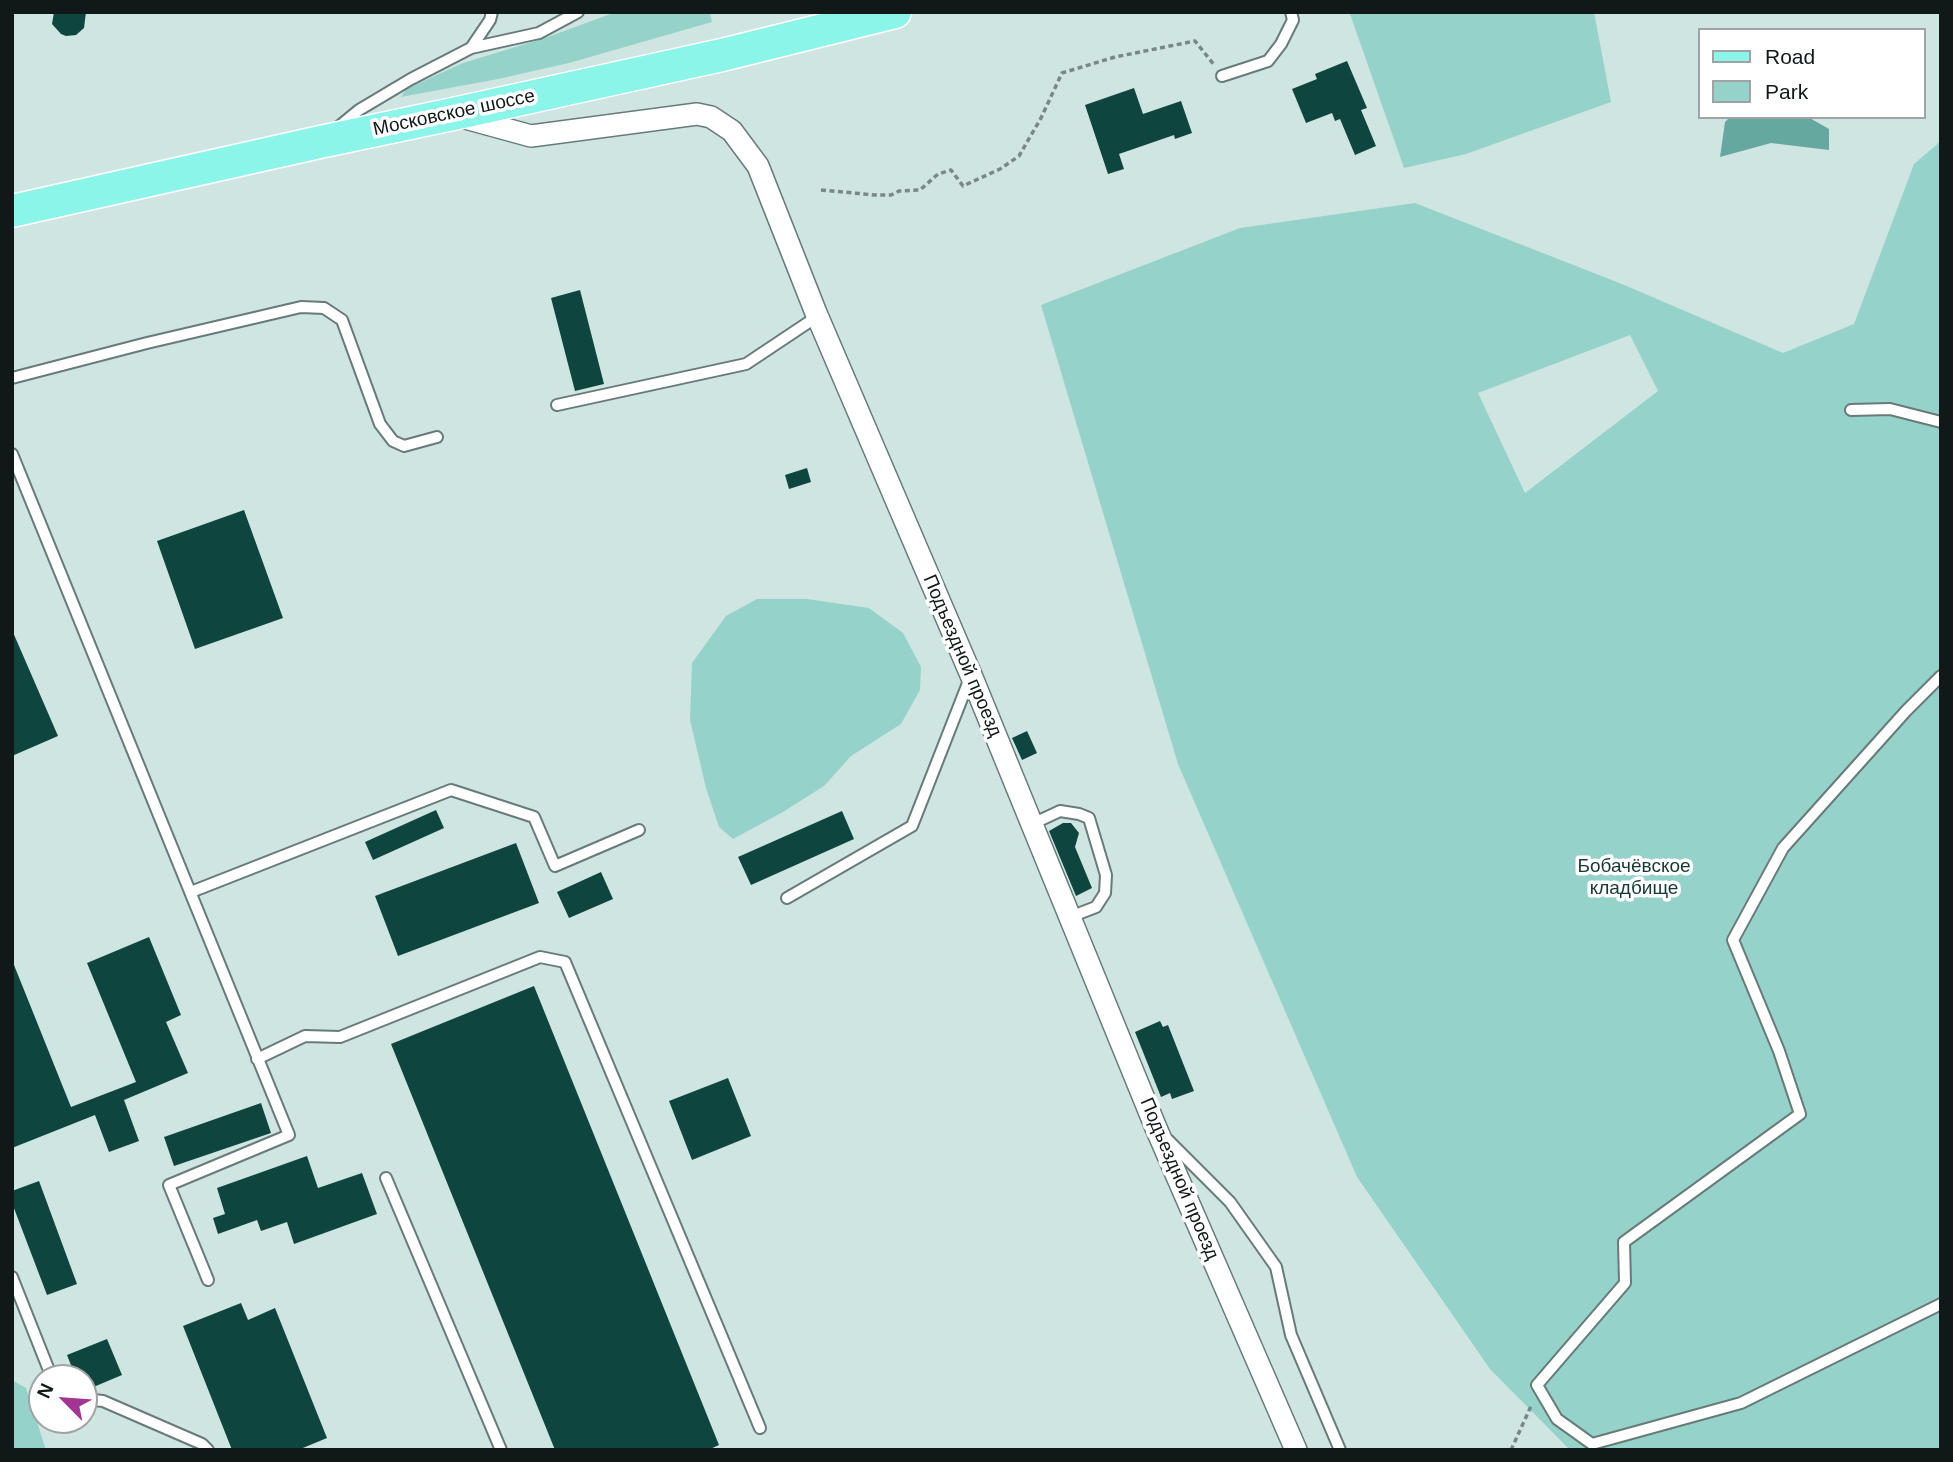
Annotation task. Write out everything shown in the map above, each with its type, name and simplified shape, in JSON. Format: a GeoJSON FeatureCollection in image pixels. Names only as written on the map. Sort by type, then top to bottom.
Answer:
{"type":"FeatureCollection","features":[{"type":"Feature","properties":{"kind":"main road","name":"Московское шоссе"},"geometry":{"type":"LineString","coordinates":[[12,211],[722,55],[894,13]]}},
{"type":"Feature","properties":{"kind":"street","name":"Подъездной проезд"},"geometry":{"type":"LineString","coordinates":[[453,114],[531,136],[697,114],[711,117],[732,131],[758,166],[816,313],[971,675],[1156,1128],[1296,1450]]}},
{"type":"Feature","properties":{"kind":"lane"},"geometry":{"type":"LineString","coordinates":[[471,48],[490,20],[492,12]]}},
{"type":"Feature","properties":{"kind":"lane"},"geometry":{"type":"LineString","coordinates":[[320,142],[359,110],[471,48],[539,33],[578,12]]}},
{"type":"Feature","properties":{"kind":"lane"},"geometry":{"type":"LineString","coordinates":[[1222,76],[1268,61],[1281,44],[1293,20],[1291,12]]}},
{"type":"Feature","properties":{"kind":"lane"},"geometry":{"type":"LineString","coordinates":[[12,378],[301,307],[324,308],[342,320],[380,424],[393,441],[404,446],[437,437]]}},
{"type":"Feature","properties":{"kind":"lane"},"geometry":{"type":"LineString","coordinates":[[556,405],[746,364],[808,322],[816,313]]}},
{"type":"Feature","properties":{"kind":"lane"},"geometry":{"type":"LineString","coordinates":[[1851,410],[1890,410],[1941,422]]}},
{"type":"Feature","properties":{"kind":"lane"},"geometry":{"type":"LineString","coordinates":[[12,454],[289,1135],[169,1185],[208,1280]]}},
{"type":"Feature","properties":{"kind":"lane"},"geometry":{"type":"LineString","coordinates":[[788,898],[912,826],[971,675]]}},
{"type":"Feature","properties":{"kind":"lane"},"geometry":{"type":"LineString","coordinates":[[1941,676],[1783,848],[1732,940],[1779,1051],[1800,1114],[1625,1242],[1626,1283],[1536,1385],[1557,1419],[1592,1444],[1741,1403],[1941,1304]]}},
{"type":"Feature","properties":{"kind":"lane"},"geometry":{"type":"LineString","coordinates":[[191,892],[451,790],[534,817],[555,866],[639,830]]}},
{"type":"Feature","properties":{"kind":"lane"},"geometry":{"type":"LineString","coordinates":[[1030,825],[1060,811],[1088,818],[1106,875],[1105,893],[1096,907],[1070,918]]}},
{"type":"Feature","properties":{"kind":"lane"},"geometry":{"type":"LineString","coordinates":[[257,1059],[305,1036],[340,1037],[540,957],[565,962],[760,1428]]}},
{"type":"Feature","properties":{"kind":"lane"},"geometry":{"type":"LineString","coordinates":[[1156,1128],[1230,1202],[1276,1267],[1291,1335],[1340,1450]]}},
{"type":"Feature","properties":{"kind":"lane"},"geometry":{"type":"LineString","coordinates":[[386,1178],[501,1450]]}},
{"type":"Feature","properties":{"kind":"lane"},"geometry":{"type":"LineString","coordinates":[[12,1277],[46,1364]]}},
{"type":"Feature","properties":{"kind":"lane"},"geometry":{"type":"LineString","coordinates":[[98,1400],[202,1444],[208,1450]]}},
{"type":"Feature","properties":{"kind":"path"},"geometry":{"type":"LineString","coordinates":[[821,190],[891,195],[899,191],[920,190],[938,174],[951,170],[963,186],[1000,169],[1019,156],[1062,73],[1115,57],[1195,41],[1222,76]]}},
{"type":"Feature","properties":{"kind":"path"},"geometry":{"type":"LineString","coordinates":[[1511,1450],[1539,1389]]}},
{"type":"Feature","properties":{"kind":"green space"},"geometry":{"type":"Polygon","coordinates":[[[616,12],[710,12],[712,22],[569,63],[401,97],[406,89],[463,63],[545,38],[616,12]]]}},
{"type":"Feature","properties":{"kind":"green space"},"geometry":{"type":"Polygon","coordinates":[[[1594,12],[1611,102],[1466,154],[1404,168],[1350,14],[1594,12]]]}},
{"type":"Feature","properties":{"kind":"green space","name":"Бобачёвское кладбище"},"geometry":{"type":"Polygon","coordinates":[[[1941,141],[1941,1450],[1570,1450],[1490,1369],[1357,1177],[1178,764],[1041,305],[1240,228],[1415,203],[1622,284],[1783,353],[1854,324],[1914,164],[1941,141]],[[1630,335],[1478,393],[1525,493],[1658,391],[1630,335]]]}},
{"type":"Feature","properties":{"kind":"green space"},"geometry":{"type":"Polygon","coordinates":[[[757,599],[807,599],[869,608],[903,633],[921,667],[920,690],[901,724],[851,756],[824,786],[733,839],[719,827],[706,788],[690,720],[692,663],[726,616],[757,599]]]}},
{"type":"Feature","properties":{"kind":"green space"},"geometry":{"type":"Polygon","coordinates":[[[12,1380],[26,1388],[28,1394],[28,1434],[41,1434],[46,1450],[12,1450],[12,1380]]]}},
{"type":"Feature","properties":{"kind":"shaded area"},"geometry":{"type":"Polygon","coordinates":[[[1728,119],[1812,119],[1829,129],[1829,150],[1771,143],[1720,157],[1725,122],[1728,119]]]}},
{"type":"Feature","properties":{"kind":"building"},"geometry":{"type":"Polygon","coordinates":[[[54,12],[86,12],[84,28],[76,35],[61,34],[52,24],[54,12]]]}},
{"type":"Feature","properties":{"kind":"building"},"geometry":{"type":"Polygon","coordinates":[[[1347,61],[1367,108],[1361,110],[1376,146],[1355,155],[1340,119],[1335,121],[1332,113],[1306,123],[1292,89],[1317,79],[1315,74],[1347,61]]]}},
{"type":"Feature","properties":{"kind":"building"},"geometry":{"type":"Polygon","coordinates":[[[1134,88],[1143,114],[1181,101],[1192,133],[1175,139],[1174,135],[1119,154],[1124,169],[1108,174],[1085,105],[1134,88]]]}},
{"type":"Feature","properties":{"kind":"building"},"geometry":{"type":"Polygon","coordinates":[[[580,290],[604,384],[575,391],[551,298],[580,290]]]}},
{"type":"Feature","properties":{"kind":"building"},"geometry":{"type":"Polygon","coordinates":[[[807,468],[811,482],[789,489],[785,475],[807,468]]]}},
{"type":"Feature","properties":{"kind":"building"},"geometry":{"type":"Polygon","coordinates":[[[244,510],[283,618],[195,649],[157,541],[244,510]]]}},
{"type":"Feature","properties":{"kind":"building"},"geometry":{"type":"Polygon","coordinates":[[[12,630],[58,736],[12,756],[12,630]]]}},
{"type":"Feature","properties":{"kind":"building"},"geometry":{"type":"Polygon","coordinates":[[[1027,731],[1037,753],[1022,760],[1012,738],[1027,731]]]}},
{"type":"Feature","properties":{"kind":"building"},"geometry":{"type":"Polygon","coordinates":[[[436,810],[444,828],[373,860],[365,842],[436,810]]]}},
{"type":"Feature","properties":{"kind":"building"},"geometry":{"type":"Polygon","coordinates":[[[842,811],[854,839],[751,885],[738,857],[842,811]]]}},
{"type":"Feature","properties":{"kind":"building"},"geometry":{"type":"Polygon","coordinates":[[[1063,823],[1071,823],[1079,833],[1075,847],[1092,888],[1076,896],[1049,831],[1063,823]]]}},
{"type":"Feature","properties":{"kind":"building"},"geometry":{"type":"Polygon","coordinates":[[[516,843],[539,903],[398,956],[375,896],[516,843]]]}},
{"type":"Feature","properties":{"kind":"building"},"geometry":{"type":"Polygon","coordinates":[[[601,872],[613,899],[569,918],[557,892],[601,872]]]}},
{"type":"Feature","properties":{"kind":"building"},"geometry":{"type":"Polygon","coordinates":[[[149,937],[181,1015],[166,1022],[188,1073],[124,1100],[139,1141],[109,1152],[95,1115],[12,1148],[12,960],[71,1107],[136,1082],[87,963],[149,937]]]}},
{"type":"Feature","properties":{"kind":"building"},"geometry":{"type":"Polygon","coordinates":[[[534,986],[719,1445],[708,1450],[555,1450],[391,1044],[534,986]]]}},
{"type":"Feature","properties":{"kind":"building"},"geometry":{"type":"Polygon","coordinates":[[[1160,1021],[1163,1027],[1168,1025],[1194,1091],[1172,1099],[1170,1093],[1161,1097],[1135,1032],[1160,1021]]]}},
{"type":"Feature","properties":{"kind":"building"},"geometry":{"type":"Polygon","coordinates":[[[728,1078],[751,1136],[692,1160],[669,1101],[728,1078]]]}},
{"type":"Feature","properties":{"kind":"building"},"geometry":{"type":"Polygon","coordinates":[[[261,1103],[271,1133],[174,1166],[164,1137],[261,1103]]]}},
{"type":"Feature","properties":{"kind":"building"},"geometry":{"type":"Polygon","coordinates":[[[307,1156],[318,1188],[362,1173],[377,1214],[294,1244],[287,1222],[261,1231],[257,1220],[218,1234],[213,1218],[225,1214],[217,1188],[307,1156]]]}},
{"type":"Feature","properties":{"kind":"building"},"geometry":{"type":"Polygon","coordinates":[[[39,1181],[77,1284],[47,1295],[12,1203],[12,1191],[39,1181]]]}},
{"type":"Feature","properties":{"kind":"building"},"geometry":{"type":"Polygon","coordinates":[[[241,1303],[248,1320],[275,1308],[327,1438],[298,1450],[232,1450],[183,1326],[241,1303]]]}},
{"type":"Feature","properties":{"kind":"building"},"geometry":{"type":"Polygon","coordinates":[[[107,1339],[122,1375],[98,1385],[98,1364],[71,1364],[67,1355],[107,1339]]]}}]}
